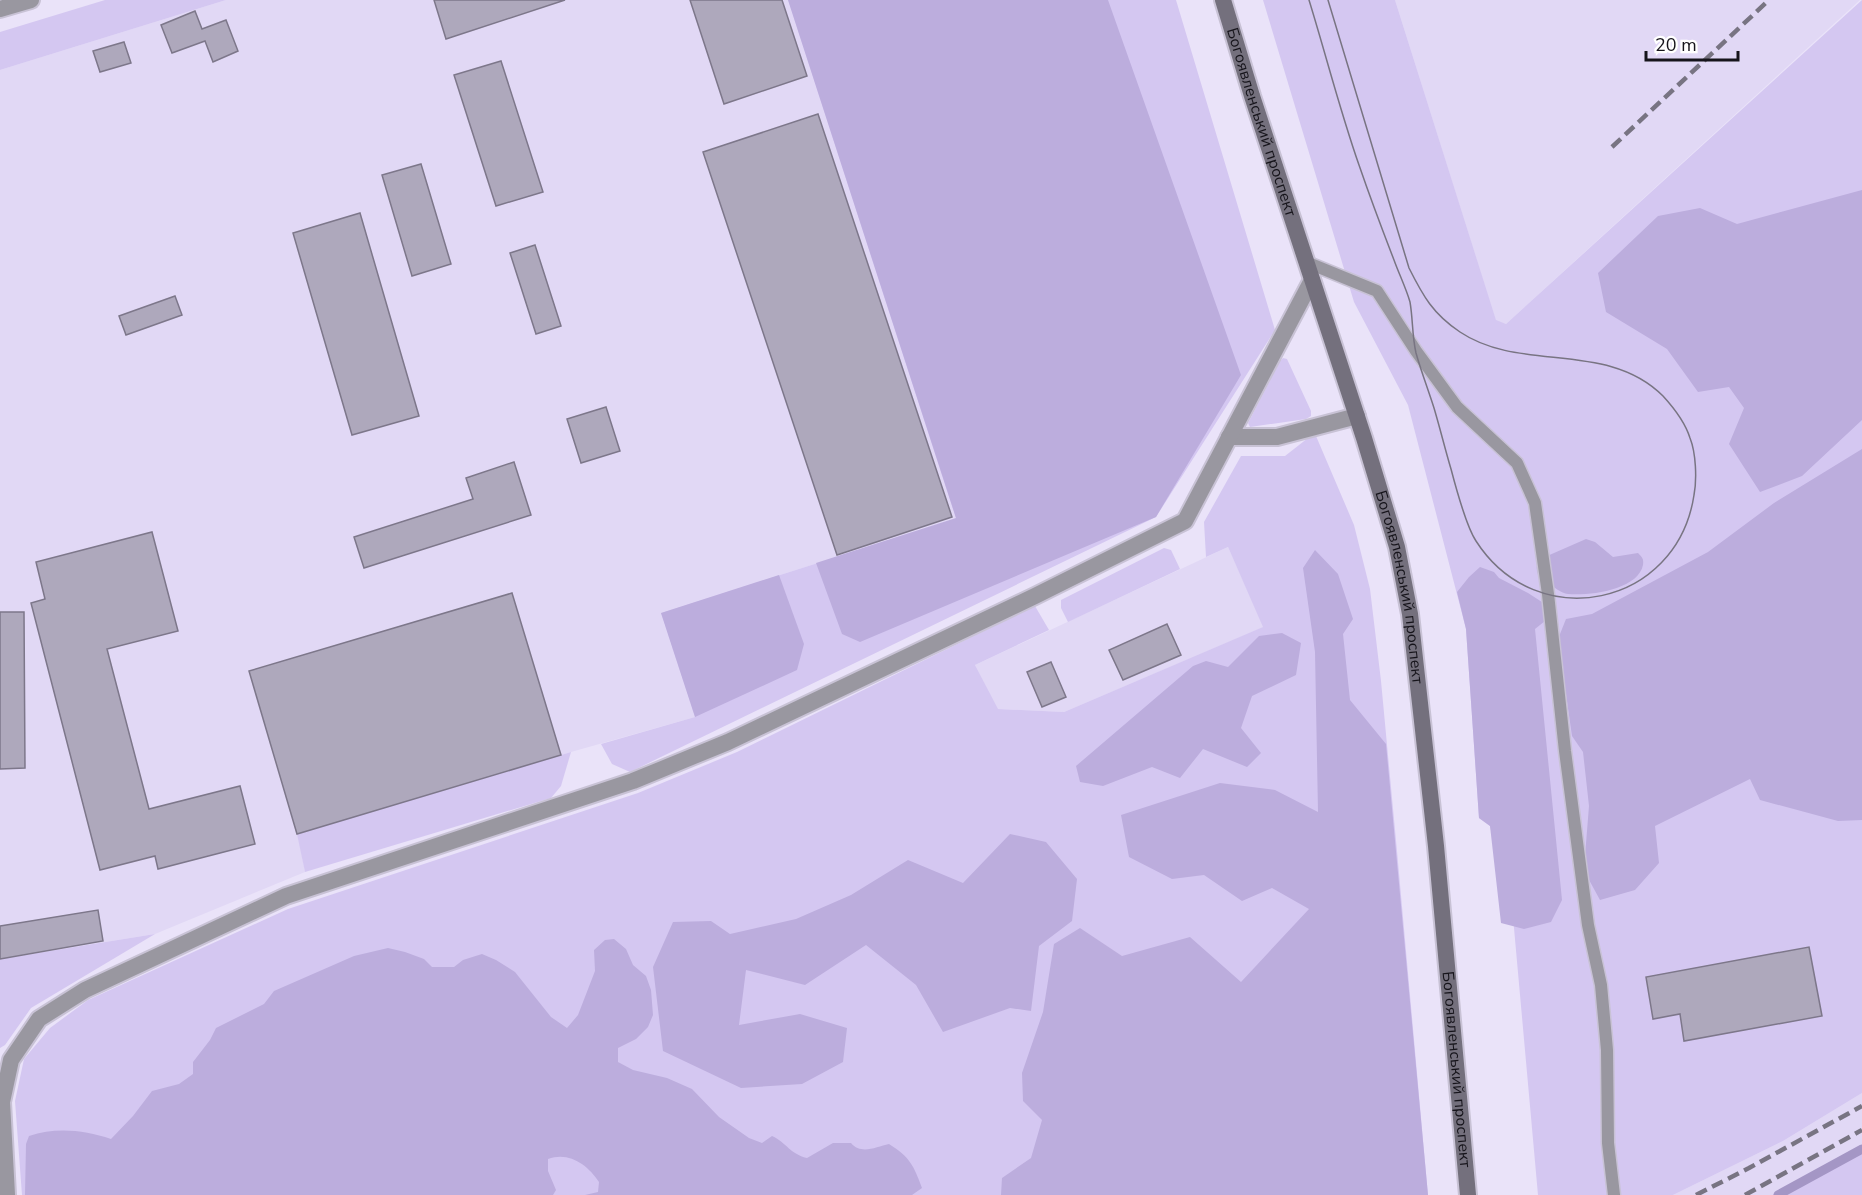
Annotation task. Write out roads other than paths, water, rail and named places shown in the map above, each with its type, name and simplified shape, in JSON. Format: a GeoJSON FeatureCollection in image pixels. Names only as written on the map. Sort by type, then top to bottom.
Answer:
{"type":"FeatureCollection","features":[{"type":"Feature","properties":{"kind":"main road","name":"Богоявленський проспект"},"geometry":{"type":"LineString","coordinates":[[1223,0],[1397,547],[1410,614],[1436,846],[1468,1195]]}},
{"type":"Feature","properties":{"kind":"street"},"geometry":{"type":"LineString","coordinates":[[0,9],[31,0]]}},
{"type":"Feature","properties":{"kind":"street"},"geometry":{"type":"LineString","coordinates":[[7,1195],[2,1102],[11,1060],[39,1019],[85,990],[286,896],[633,781],[707,751],[1024,601],[1185,521],[1312,280]]}},
{"type":"Feature","properties":{"kind":"street"},"geometry":{"type":"LineString","coordinates":[[1229,437],[1278,437],[1357,416]]}},
{"type":"Feature","properties":{"kind":"lane"},"geometry":{"type":"LineString","coordinates":[[1306,262],[1377,291],[1416,351],[1457,407],[1517,463],[1534,503],[1548,594],[1586,913],[1600,985],[1607,1050],[1608,1143],[1614,1195]]}},
{"type":"Feature","properties":{"kind":"waterway"},"geometry":{"type":"LineString","coordinates":[[1778,1195],[1862,1149]]}},
{"type":"Feature","properties":{"kind":"tram line"},"geometry":{"type":"LineString","coordinates":[[1309,0],[1352,145],[1407,292],[1416,353],[1472,534],[1502,571],[1533,590],[1567,598],[1602,596],[1634,584],[1661,563],[1682,533],[1694,495],[1695,481],[1694,451],[1685,426],[1663,396],[1641,379],[1616,368],[1590,362],[1536,356],[1484,344],[1460,332],[1436,311],[1424,296],[1409,268],[1328,0]]}},
{"type":"Feature","properties":{"kind":"railway"},"geometry":{"type":"LineString","coordinates":[[1612,147],[1769,0]]}},
{"type":"Feature","properties":{"kind":"railway"},"geometry":{"type":"LineString","coordinates":[[1696,1195],[1862,1106]]}},
{"type":"Feature","properties":{"kind":"railway"},"geometry":{"type":"LineString","coordinates":[[1745,1195],[1862,1130]]}}]}
